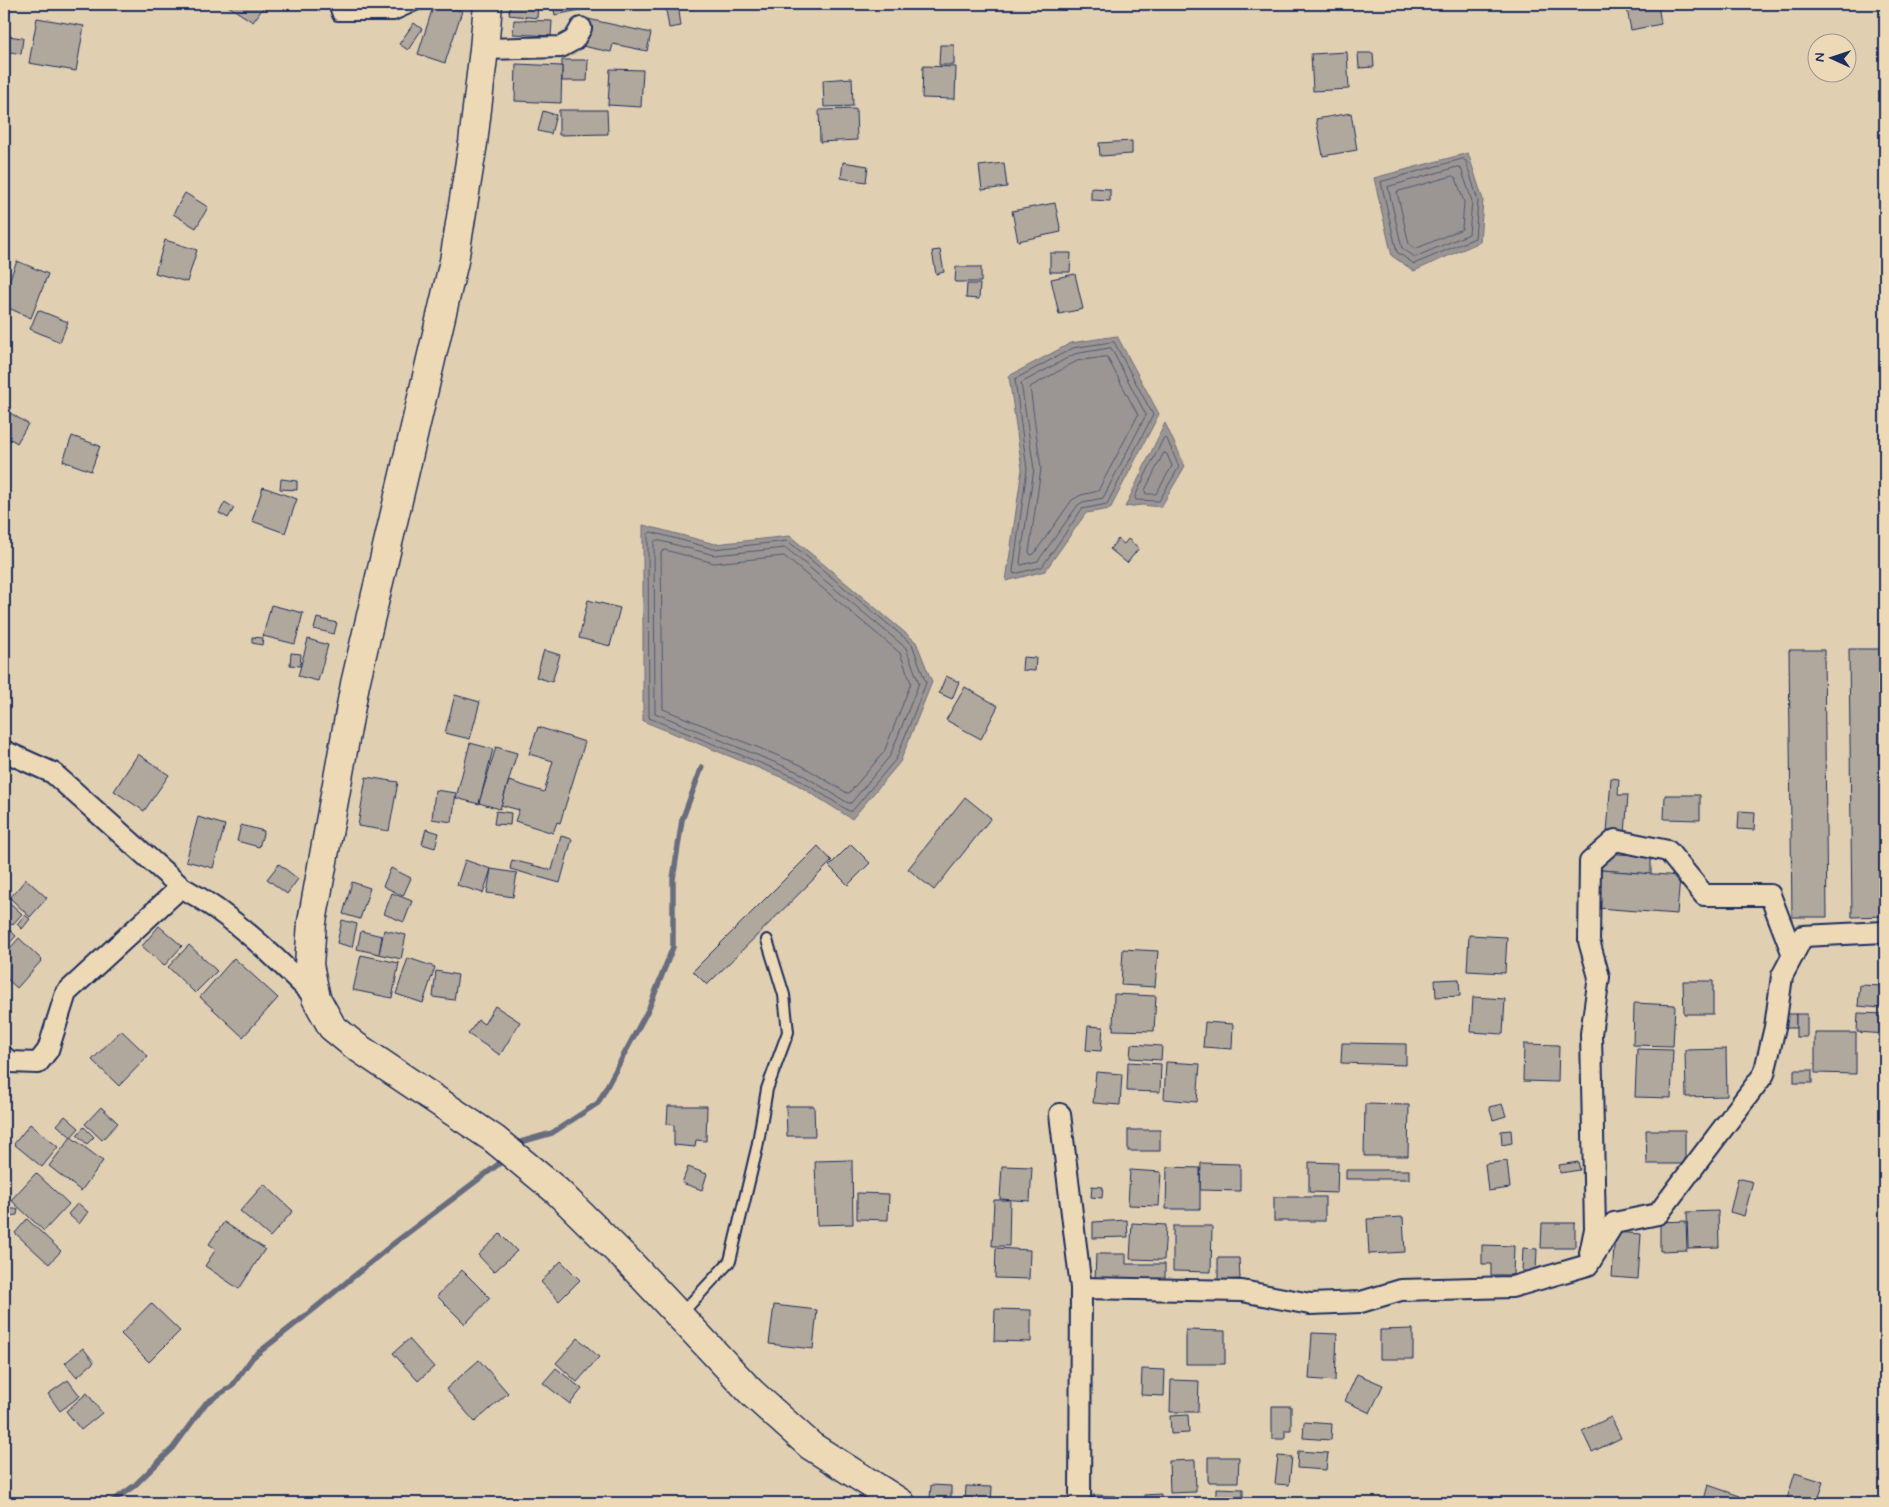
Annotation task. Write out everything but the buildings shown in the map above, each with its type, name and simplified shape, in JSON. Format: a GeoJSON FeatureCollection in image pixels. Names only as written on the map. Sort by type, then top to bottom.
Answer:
{"type":"FeatureCollection","features":[{"type":"Feature","properties":{"kind":"street"},"geometry":{"type":"LineString","coordinates":[[316,998],[309,964],[312,922],[351,703],[454,261],[472,143],[488,4]]}},
{"type":"Feature","properties":{"kind":"street"},"geometry":{"type":"LineString","coordinates":[[484,49],[560,47],[574,40],[581,28]]}},
{"type":"Feature","properties":{"kind":"street"},"geometry":{"type":"LineString","coordinates":[[4,751],[53,772],[181,887],[197,896],[266,948],[316,998],[332,1027],[354,1045],[518,1157],[589,1220],[752,1393],[810,1446],[901,1503]]}},
{"type":"Feature","properties":{"kind":"street"},"geometry":{"type":"LineString","coordinates":[[1588,1265],[1595,1229],[1591,1034],[1599,977],[1589,942],[1590,862],[1615,840],[1668,851],[1704,895],[1770,895],[1793,955]]}},
{"type":"Feature","properties":{"kind":"street"},"geometry":{"type":"LineString","coordinates":[[4,1058],[10,1062],[38,1063],[48,1050],[66,993],[181,887]]}},
{"type":"Feature","properties":{"kind":"street"},"geometry":{"type":"LineString","coordinates":[[1081,1288],[1242,1291],[1310,1304],[1352,1303],[1401,1290],[1512,1287],[1588,1265],[1614,1223],[1658,1214],[1764,1074],[1775,1026],[1782,976],[1802,936],[1885,932]]}},
{"type":"Feature","properties":{"kind":"street"},"geometry":{"type":"LineString","coordinates":[[1060,1114],[1081,1288],[1080,1503]]}},
{"type":"Feature","properties":{"kind":"lane"},"geometry":{"type":"LineString","coordinates":[[334,4],[338,15],[394,15],[418,4]]}},
{"type":"Feature","properties":{"kind":"lane"},"geometry":{"type":"LineString","coordinates":[[679,1316],[730,1262],[757,1148],[767,1089],[788,1032],[784,994],[767,940]]}},
{"type":"Feature","properties":{"kind":"water"},"geometry":{"type":"Polygon","coordinates":[[[1468,153],[1483,200],[1480,242],[1414,271],[1392,256],[1374,178],[1468,153]]]}},
{"type":"Feature","properties":{"kind":"water"},"geometry":{"type":"Polygon","coordinates":[[[1117,336],[1159,414],[1110,509],[1086,513],[1045,571],[1006,581],[1022,469],[1009,376],[1071,343],[1117,336]]]}},
{"type":"Feature","properties":{"kind":"water"},"geometry":{"type":"Polygon","coordinates":[[[1165,423],[1185,466],[1161,507],[1142,505],[1125,507],[1165,423]]]}},
{"type":"Feature","properties":{"kind":"water"},"geometry":{"type":"Polygon","coordinates":[[[643,525],[715,544],[790,536],[916,642],[932,682],[900,762],[852,819],[793,782],[643,721],[643,525]]]}},
{"type":"Feature","properties":{"kind":"waterway"},"geometry":{"type":"LineString","coordinates":[[515,1146],[517,1143],[552,1133],[598,1103],[649,1008],[673,947],[673,879],[682,820],[702,767]]}},
{"type":"Feature","properties":{"kind":"waterway"},"geometry":{"type":"LineString","coordinates":[[110,1503],[134,1486],[173,1448],[206,1403],[232,1386],[253,1357],[393,1244],[506,1157]]}}]}
